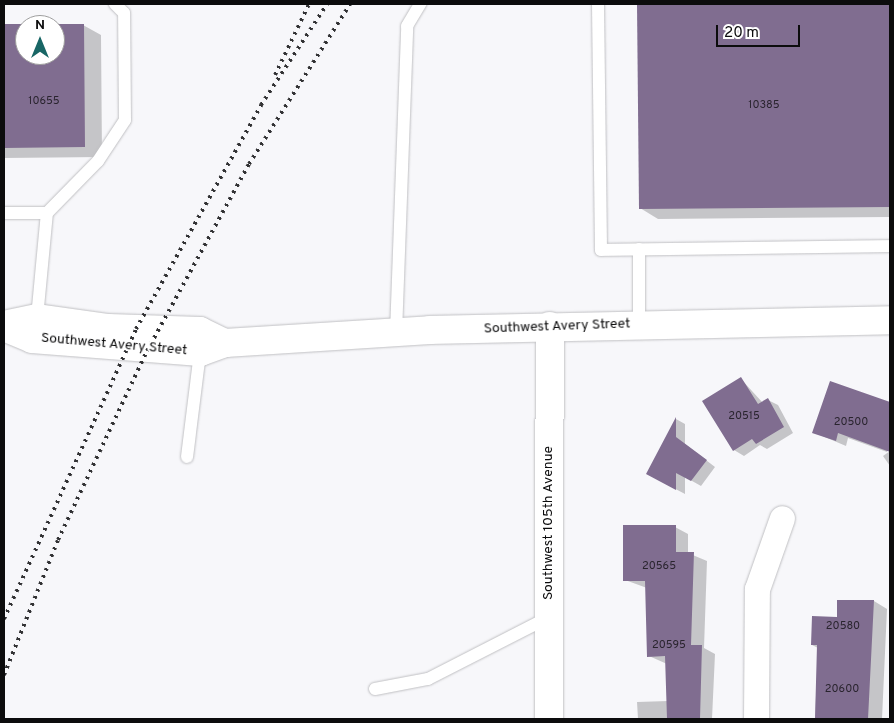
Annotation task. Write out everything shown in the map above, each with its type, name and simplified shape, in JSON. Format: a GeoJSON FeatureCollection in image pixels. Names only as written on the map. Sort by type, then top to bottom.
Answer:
{"type":"FeatureCollection","features":[{"type":"Feature","properties":{"kind":"main road","name":"Southwest Avery Street"},"geometry":{"type":"LineString","coordinates":[[4,326],[37,318],[108,328],[200,332],[225,343]]}},
{"type":"Feature","properties":{"kind":"main road","name":"Southwest Avery Street"},"geometry":{"type":"LineString","coordinates":[[4,326],[32,339],[200,352],[225,343],[396,333],[550,326],[890,320]]}},
{"type":"Feature","properties":{"kind":"main road","name":"Southwest 105th Avenue"},"geometry":{"type":"LineString","coordinates":[[549,719],[550,326]]}},
{"type":"Feature","properties":{"kind":"street"},"geometry":{"type":"LineString","coordinates":[[756,719],[757,589],[782,518]]}},
{"type":"Feature","properties":{"kind":"lane"},"geometry":{"type":"LineString","coordinates":[[37,318],[47,213],[98,161],[125,120],[124,13],[115,4]]}},
{"type":"Feature","properties":{"kind":"lane"},"geometry":{"type":"LineString","coordinates":[[396,333],[407,26],[420,4]]}},
{"type":"Feature","properties":{"kind":"lane"},"geometry":{"type":"LineString","coordinates":[[598,4],[601,250],[890,246]]}},
{"type":"Feature","properties":{"kind":"lane"},"geometry":{"type":"LineString","coordinates":[[4,213],[47,213]]}},
{"type":"Feature","properties":{"kind":"lane"},"geometry":{"type":"LineString","coordinates":[[639,249],[640,324]]}},
{"type":"Feature","properties":{"kind":"lane"},"geometry":{"type":"LineString","coordinates":[[186,457],[200,352]]}},
{"type":"Feature","properties":{"kind":"lane"},"geometry":{"type":"LineString","coordinates":[[375,688],[428,679],[549,617]]}},
{"type":"Feature","properties":{"kind":"building"},"geometry":{"type":"Polygon","coordinates":[[[637,4],[890,4],[890,207],[639,209],[637,4]]]}},
{"type":"Feature","properties":{"kind":"building"},"geometry":{"type":"Polygon","coordinates":[[[4,24],[15,24],[15,65],[65,65],[65,24],[84,24],[85,147],[4,148],[4,24]]]}},
{"type":"Feature","properties":{"kind":"building"},"geometry":{"type":"Polygon","coordinates":[[[741,377],[758,404],[768,398],[784,427],[756,444],[752,439],[733,451],[702,401],[741,377]]]}},
{"type":"Feature","properties":{"kind":"building"},"geometry":{"type":"Polygon","coordinates":[[[830,381],[890,402],[890,452],[838,433],[836,441],[812,433],[830,381]]]}},
{"type":"Feature","properties":{"kind":"building"},"geometry":{"type":"Polygon","coordinates":[[[676,417],[676,437],[707,460],[691,481],[676,473],[676,490],[646,474],[676,417]]]}},
{"type":"Feature","properties":{"kind":"building"},"geometry":{"type":"Polygon","coordinates":[[[623,525],[676,525],[676,552],[694,552],[691,645],[702,645],[700,719],[667,719],[665,656],[647,657],[645,581],[623,581],[623,525]]]}},
{"type":"Feature","properties":{"kind":"building"},"geometry":{"type":"Polygon","coordinates":[[[837,600],[874,600],[868,719],[815,719],[817,645],[811,645],[812,616],[837,617],[837,600]]]}},
{"type":"Feature","properties":{"kind":"railway"},"geometry":{"type":"LineString","coordinates":[[275,75],[309,4]]}},
{"type":"Feature","properties":{"kind":"railway"},"geometry":{"type":"LineString","coordinates":[[4,619],[136,329],[261,105],[327,4]]}},
{"type":"Feature","properties":{"kind":"railway"},"geometry":{"type":"LineString","coordinates":[[4,675],[58,540],[147,351],[249,164],[350,4]]}}]}
